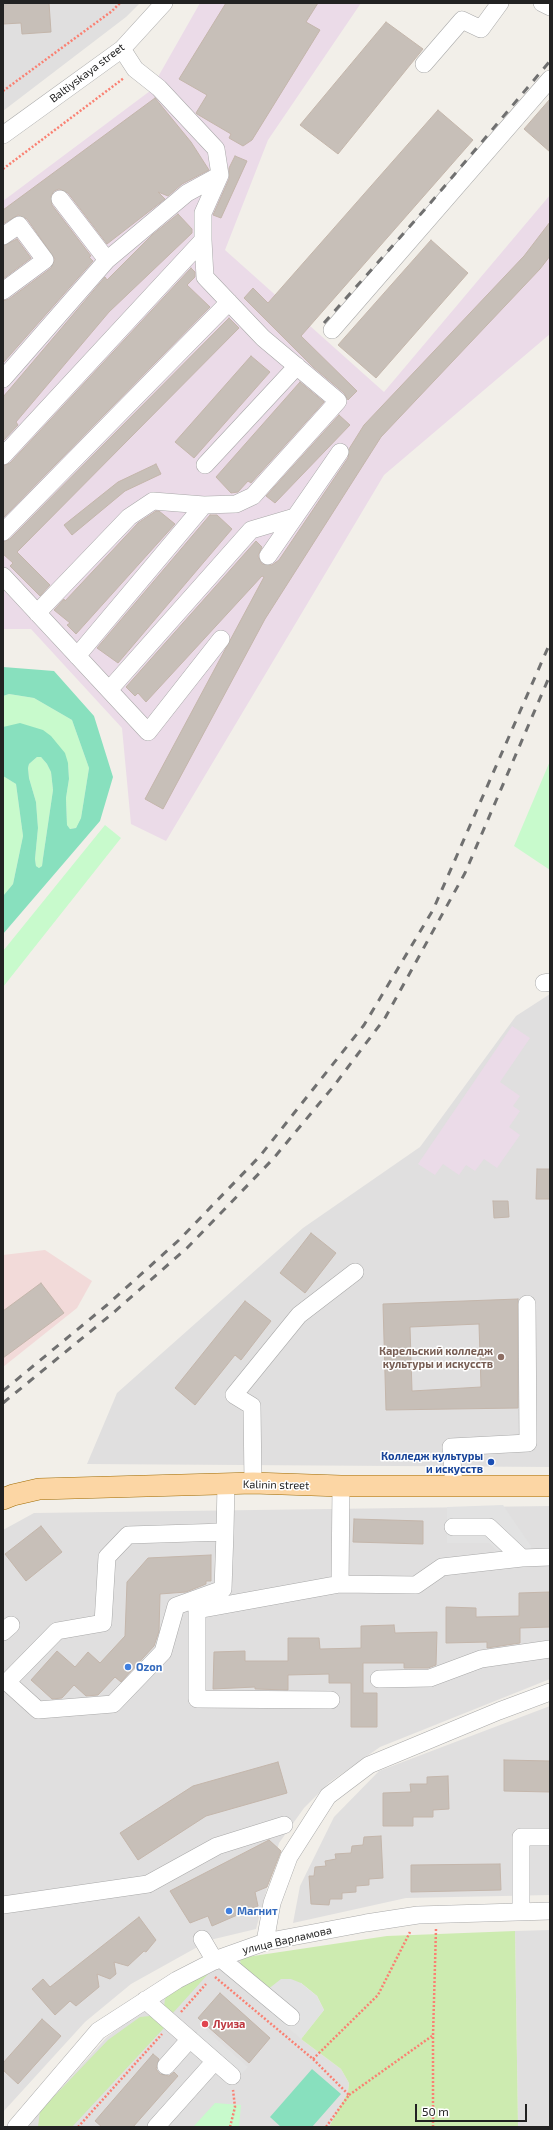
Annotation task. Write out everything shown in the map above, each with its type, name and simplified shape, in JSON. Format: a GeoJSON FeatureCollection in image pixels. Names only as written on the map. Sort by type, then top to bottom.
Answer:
{"type":"FeatureCollection","features":[{"type":"Feature","properties":{"kind":"main road","name":"Kalinin street"},"geometry":{"type":"LineString","coordinates":[[3,1499],[39,1489],[253,1483],[341,1486],[550,1486]]}},
{"type":"Feature","properties":{"kind":"street","name":"Baltiyskaya street"},"geometry":{"type":"LineString","coordinates":[[3,135],[122,49],[164,3]]}},
{"type":"Feature","properties":{"kind":"street"},"geometry":{"type":"LineString","coordinates":[[424,64],[462,20],[480,29],[500,3]]}},
{"type":"Feature","properties":{"kind":"street"},"geometry":{"type":"LineString","coordinates":[[542,3],[550,7]]}},
{"type":"Feature","properties":{"kind":"street"},"geometry":{"type":"LineString","coordinates":[[37,613],[129,517],[153,502],[204,505],[236,504],[253,496],[338,401],[263,338],[205,277],[203,213],[220,175],[216,148],[159,88],[134,69],[122,49]]}},
{"type":"Feature","properties":{"kind":"street"},"geometry":{"type":"LineString","coordinates":[[332,330],[550,79]]}},
{"type":"Feature","properties":{"kind":"street"},"geometry":{"type":"LineString","coordinates":[[3,379],[107,260],[187,193],[220,175]]}},
{"type":"Feature","properties":{"kind":"street"},"geometry":{"type":"LineString","coordinates":[[60,199],[107,260]]}},
{"type":"Feature","properties":{"kind":"street"},"geometry":{"type":"LineString","coordinates":[[3,236],[19,225],[45,260],[3,291]]}},
{"type":"Feature","properties":{"kind":"street"},"geometry":{"type":"LineString","coordinates":[[3,456],[203,240]]}},
{"type":"Feature","properties":{"kind":"street"},"geometry":{"type":"LineString","coordinates":[[3,532],[230,302]]}},
{"type":"Feature","properties":{"kind":"street"},"geometry":{"type":"LineString","coordinates":[[205,465],[297,366]]}},
{"type":"Feature","properties":{"kind":"street"},"geometry":{"type":"LineString","coordinates":[[268,556],[340,452]]}},
{"type":"Feature","properties":{"kind":"street"},"geometry":{"type":"LineString","coordinates":[[77,656],[204,505]]}},
{"type":"Feature","properties":{"kind":"street"},"geometry":{"type":"LineString","coordinates":[[109,690],[251,530],[294,517]]}},
{"type":"Feature","properties":{"kind":"street"},"geometry":{"type":"LineString","coordinates":[[3,576],[148,732],[221,639]]}},
{"type":"Feature","properties":{"kind":"street"},"geometry":{"type":"LineString","coordinates":[[253,1483],[252,1406],[234,1394],[299,1315],[355,1272]]}},
{"type":"Feature","properties":{"kind":"street"},"geometry":{"type":"LineString","coordinates":[[454,1486],[451,1447],[528,1443],[527,1304]]}},
{"type":"Feature","properties":{"kind":"street"},"geometry":{"type":"LineString","coordinates":[[225,1532],[128,1535],[108,1557],[103,1623],[57,1631],[8,1682],[38,1710],[113,1704],[163,1652],[176,1606],[223,1589],[225,1532],[226,1484]]}},
{"type":"Feature","properties":{"kind":"street"},"geometry":{"type":"LineString","coordinates":[[340,1584],[341,1486]]}},
{"type":"Feature","properties":{"kind":"street"},"geometry":{"type":"LineString","coordinates":[[453,1527],[488,1527],[522,1558]]}},
{"type":"Feature","properties":{"kind":"street"},"geometry":{"type":"LineString","coordinates":[[331,1700],[197,1699],[197,1610],[340,1584],[416,1585],[442,1567],[522,1558],[550,1558]]}},
{"type":"Feature","properties":{"kind":"street"},"geometry":{"type":"LineString","coordinates":[[379,1679],[430,1678],[481,1659],[550,1649]]}},
{"type":"Feature","properties":{"kind":"street"},"geometry":{"type":"LineString","coordinates":[[265,1942],[278,1883],[289,1857],[328,1796],[369,1765],[499,1711],[550,1692]]}},
{"type":"Feature","properties":{"kind":"street"},"geometry":{"type":"LineString","coordinates":[[3,1905],[148,1884],[217,1846],[284,1825]]}},
{"type":"Feature","properties":{"kind":"street"},"geometry":{"type":"LineString","coordinates":[[521,1912],[521,1837],[550,1837]]}},
{"type":"Feature","properties":{"kind":"street","name":"улица Варламова"},"geometry":{"type":"LineString","coordinates":[[19,2126],[98,2031],[177,1980],[265,1942],[418,1915],[550,1911]]}},
{"type":"Feature","properties":{"kind":"street"},"geometry":{"type":"LineString","coordinates":[[202,1939],[222,1961],[291,2017]]}},
{"type":"Feature","properties":{"kind":"street"},"geometry":{"type":"LineString","coordinates":[[145,2000],[232,2076]]}},
{"type":"Feature","properties":{"kind":"street"},"geometry":{"type":"LineString","coordinates":[[166,2066],[190,2039]]}},
{"type":"Feature","properties":{"kind":"street"},"geometry":{"type":"LineString","coordinates":[[156,2127],[215,2061]]}},
{"type":"Feature","properties":{"kind":"path"},"geometry":{"type":"LineString","coordinates":[[3,91],[112,11],[120,3]]}},
{"type":"Feature","properties":{"kind":"path"},"geometry":{"type":"LineString","coordinates":[[3,169],[134,69]]}},
{"type":"Feature","properties":{"kind":"path"},"geometry":{"type":"LineString","coordinates":[[313,2058],[378,1995],[418,1915]]}},
{"type":"Feature","properties":{"kind":"path"},"geometry":{"type":"LineString","coordinates":[[433,2127],[433,2036],[436,1915]]}},
{"type":"Feature","properties":{"kind":"path"},"geometry":{"type":"LineString","coordinates":[[222,1961],[213,1976],[313,2058],[349,2095]]}},
{"type":"Feature","properties":{"kind":"path"},"geometry":{"type":"LineString","coordinates":[[78,2127],[208,1982]]}},
{"type":"Feature","properties":{"kind":"path"},"geometry":{"type":"LineString","coordinates":[[326,2127],[349,2095],[433,2036]]}},
{"type":"Feature","properties":{"kind":"path"},"geometry":{"type":"LineString","coordinates":[[230,2127],[235,2107],[232,2076]]}},
{"type":"Feature","properties":{"kind":"shaded area"},"geometry":{"type":"Polygon","coordinates":[[[3,3],[140,3],[126,17],[3,111],[3,3]]]}},
{"type":"Feature","properties":{"kind":"shaded area"},"geometry":{"type":"Polygon","coordinates":[[[200,3],[361,3],[268,140],[225,250],[384,392],[550,195],[550,334],[384,475],[166,841],[131,824],[122,728],[31,629],[3,629],[3,201],[150,91],[200,3]]]}},
{"type":"Feature","properties":{"kind":"shaded area"},"geometry":{"type":"Polygon","coordinates":[[[550,994],[550,1467],[87,1464],[117,1393],[303,1228],[420,1147],[516,1016],[550,994]]]}},
{"type":"Feature","properties":{"kind":"shaded area"},"geometry":{"type":"Polygon","coordinates":[[[512,1026],[530,1038],[500,1082],[520,1096],[513,1106],[520,1111],[509,1127],[520,1135],[497,1168],[484,1159],[475,1171],[466,1165],[459,1175],[443,1164],[435,1175],[418,1164],[512,1026]]]}},
{"type":"Feature","properties":{"kind":"shaded area"},"geometry":{"type":"Polygon","coordinates":[[[45,1250],[92,1281],[77,1308],[3,1367],[3,1255],[45,1250]]]}},
{"type":"Feature","properties":{"kind":"shaded area"},"geometry":{"type":"Polygon","coordinates":[[[503,1505],[531,1546],[531,1553],[498,1552],[489,1543],[447,1543],[447,1507],[503,1505]]]}},
{"type":"Feature","properties":{"kind":"shaded area"},"geometry":{"type":"Polygon","coordinates":[[[550,1506],[550,1679],[380,1747],[330,1782],[304,1808],[279,1843],[256,1929],[210,1940],[131,1984],[85,2022],[3,2112],[3,1530],[34,1513],[550,1506]]]}},
{"type":"Feature","properties":{"kind":"shaded area"},"geometry":{"type":"Polygon","coordinates":[[[550,1706],[550,1895],[406,1898],[293,1923],[300,1886],[334,1817],[379,1771],[550,1706]]]}},
{"type":"Feature","properties":{"kind":"shaded area"},"geometry":{"type":"Polygon","coordinates":[[[550,1930],[550,2127],[518,2127],[515,1931],[550,1930]]]}},
{"type":"Feature","properties":{"kind":"shaded area"},"geometry":{"type":"Polygon","coordinates":[[[240,1958],[281,1979],[324,2010],[301,2039],[341,2069],[349,2083],[348,2092],[329,2127],[26,2127],[106,2038],[167,1992],[240,1958]]]}},
{"type":"Feature","properties":{"kind":"shaded area"},"geometry":{"type":"Polygon","coordinates":[[[281,1979],[291,1979],[301,1983],[317,1996],[324,2010],[301,2039],[257,2001],[267,1990],[281,1979]]]}},
{"type":"Feature","properties":{"kind":"shaded area"},"geometry":{"type":"Polygon","coordinates":[[[202,2026],[248,2067],[238,2078],[192,2037],[202,2026]]]}},
{"type":"Feature","properties":{"kind":"green space"},"geometry":{"type":"Polygon","coordinates":[[[3,667],[54,671],[94,716],[113,777],[100,821],[3,934],[3,896],[13,884],[23,836],[16,784],[3,776],[3,727],[20,723],[43,730],[51,736],[65,753],[68,763],[69,779],[66,798],[67,825],[70,829],[76,828],[81,818],[89,768],[72,720],[34,698],[9,694],[3,696],[3,667]],[[37,757],[29,764],[28,768],[29,778],[36,802],[38,828],[35,859],[36,866],[39,868],[42,866],[53,790],[51,772],[41,757],[37,757]]]}},
{"type":"Feature","properties":{"kind":"green space"},"geometry":{"type":"Polygon","coordinates":[[[9,694],[34,698],[72,720],[89,768],[81,818],[76,828],[70,829],[67,825],[66,798],[69,779],[68,763],[3,727],[3,696],[9,694]]]}},
{"type":"Feature","properties":{"kind":"green space"},"geometry":{"type":"Polygon","coordinates":[[[37,757],[41,757],[51,772],[53,790],[42,866],[39,868],[36,866],[35,859],[38,828],[36,802],[29,778],[28,768],[29,764],[37,757]]]}},
{"type":"Feature","properties":{"kind":"green space"},"geometry":{"type":"Polygon","coordinates":[[[550,761],[550,870],[514,846],[550,761]]]}},
{"type":"Feature","properties":{"kind":"green space"},"geometry":{"type":"Polygon","coordinates":[[[3,776],[16,784],[23,836],[13,884],[3,896],[3,776]]]}},
{"type":"Feature","properties":{"kind":"green space"},"geometry":{"type":"Polygon","coordinates":[[[105,825],[121,838],[3,987],[3,951],[105,825]]]}},
{"type":"Feature","properties":{"kind":"green space"},"geometry":{"type":"Polygon","coordinates":[[[515,1931],[518,2127],[329,2127],[348,2092],[349,2083],[341,2069],[301,2039],[324,2010],[317,1996],[301,1983],[267,1990],[241,1969],[240,1958],[387,1936],[515,1931]]]}},
{"type":"Feature","properties":{"kind":"green space"},"geometry":{"type":"Polygon","coordinates":[[[209,1973],[172,2014],[164,2007],[165,1999],[168,1994],[209,1973]]]}},
{"type":"Feature","properties":{"kind":"green space"},"geometry":{"type":"Polygon","coordinates":[[[150,2016],[164,2028],[72,2127],[38,2127],[40,2111],[108,2040],[140,2017],[150,2016]]]}},
{"type":"Feature","properties":{"kind":"green space"},"geometry":{"type":"Polygon","coordinates":[[[312,2069],[341,2094],[312,2127],[281,2127],[270,2117],[312,2069]]]}},
{"type":"Feature","properties":{"kind":"green space"},"geometry":{"type":"Polygon","coordinates":[[[215,2103],[241,2105],[239,2127],[193,2127],[215,2103]]]}},
{"type":"Feature","properties":{"kind":"building"},"geometry":{"type":"Polygon","coordinates":[[[3,3],[49,3],[51,32],[22,34],[21,23],[3,24],[3,3]]]}},
{"type":"Feature","properties":{"kind":"building"},"geometry":{"type":"Polygon","coordinates":[[[226,3],[318,3],[306,22],[320,30],[252,140],[243,146],[229,138],[231,134],[196,113],[207,95],[179,79],[226,3]]]}},
{"type":"Feature","properties":{"kind":"building"},"geometry":{"type":"Polygon","coordinates":[[[386,22],[423,49],[338,154],[300,125],[386,22]]]}},
{"type":"Feature","properties":{"kind":"building"},"geometry":{"type":"Polygon","coordinates":[[[155,98],[191,142],[209,170],[182,184],[168,196],[158,192],[165,199],[107,244],[68,193],[59,189],[54,191],[51,196],[52,205],[91,256],[89,257],[93,261],[3,363],[3,301],[9,299],[51,268],[55,259],[27,219],[18,215],[3,224],[3,210],[155,98]]]}},
{"type":"Feature","properties":{"kind":"building"},"geometry":{"type":"Polygon","coordinates":[[[550,99],[550,152],[524,129],[550,99]]]}},
{"type":"Feature","properties":{"kind":"building"},"geometry":{"type":"Polygon","coordinates":[[[438,110],[473,140],[301,336],[357,391],[348,400],[344,393],[313,367],[244,298],[253,288],[268,303],[438,110]]]}},
{"type":"Feature","properties":{"kind":"building"},"geometry":{"type":"Polygon","coordinates":[[[235,156],[247,161],[221,218],[213,215],[229,179],[229,168],[235,156]]]}},
{"type":"Feature","properties":{"kind":"building"},"geometry":{"type":"Polygon","coordinates":[[[178,214],[192,229],[192,233],[109,312],[16,422],[18,425],[3,441],[3,397],[105,277],[107,280],[152,235],[178,214]]]}},
{"type":"Feature","properties":{"kind":"building"},"geometry":{"type":"Polygon","coordinates":[[[550,222],[550,256],[540,269],[381,437],[265,619],[163,809],[145,799],[264,577],[262,576],[146,702],[138,693],[135,696],[126,687],[256,541],[262,547],[258,556],[262,564],[272,565],[279,560],[348,458],[349,449],[364,425],[524,256],[550,222]]]}},
{"type":"Feature","properties":{"kind":"building"},"geometry":{"type":"Polygon","coordinates":[[[17,239],[31,258],[3,279],[3,246],[17,239]]]}},
{"type":"Feature","properties":{"kind":"building"},"geometry":{"type":"Polygon","coordinates":[[[431,240],[468,273],[376,378],[338,345],[431,240]]]}},
{"type":"Feature","properties":{"kind":"building"},"geometry":{"type":"Polygon","coordinates":[[[191,268],[195,272],[195,277],[187,285],[210,307],[3,518],[3,466],[10,463],[191,268]]]}},
{"type":"Feature","properties":{"kind":"building"},"geometry":{"type":"Polygon","coordinates":[[[229,318],[239,328],[17,552],[50,585],[40,596],[10,566],[13,563],[3,554],[3,542],[10,539],[229,318]]]}},
{"type":"Feature","properties":{"kind":"building"},"geometry":{"type":"Polygon","coordinates":[[[251,356],[270,372],[194,458],[175,442],[251,356]]]}},
{"type":"Feature","properties":{"kind":"building"},"geometry":{"type":"Polygon","coordinates":[[[300,382],[324,402],[251,483],[248,481],[238,492],[231,493],[216,477],[300,382]]]}},
{"type":"Feature","properties":{"kind":"building"},"geometry":{"type":"Polygon","coordinates":[[[339,415],[350,425],[275,503],[266,496],[339,415]]]}},
{"type":"Feature","properties":{"kind":"building"},"geometry":{"type":"Polygon","coordinates":[[[156,464],[161,474],[125,491],[72,535],[64,525],[118,482],[156,464]]]}},
{"type":"Feature","properties":{"kind":"building"},"geometry":{"type":"Polygon","coordinates":[[[156,511],[159,511],[175,524],[76,634],[67,625],[70,623],[54,610],[64,599],[65,601],[138,523],[156,511]]]}},
{"type":"Feature","properties":{"kind":"building"},"geometry":{"type":"Polygon","coordinates":[[[210,515],[217,515],[232,529],[118,663],[97,648],[210,515]]]}},
{"type":"Feature","properties":{"kind":"building"},"geometry":{"type":"Polygon","coordinates":[[[537,1169],[550,1169],[550,1199],[536,1199],[537,1169]]]}},
{"type":"Feature","properties":{"kind":"building"},"geometry":{"type":"Polygon","coordinates":[[[493,1201],[508,1201],[509,1217],[494,1218],[493,1201]]]}},
{"type":"Feature","properties":{"kind":"building"},"geometry":{"type":"Polygon","coordinates":[[[311,1233],[336,1253],[305,1293],[280,1273],[311,1233]]]}},
{"type":"Feature","properties":{"kind":"building"},"geometry":{"type":"Polygon","coordinates":[[[41,1283],[64,1313],[3,1358],[3,1311],[41,1283]]]}},
{"type":"Feature","properties":{"kind":"building","name":"Карельский колледж культуры и искусств"},"geometry":{"type":"Polygon","coordinates":[[[518,1299],[518,1408],[386,1410],[383,1304],[518,1299]],[[479,1324],[410,1327],[412,1391],[481,1387],[479,1324]]]}},
{"type":"Feature","properties":{"kind":"building"},"geometry":{"type":"Polygon","coordinates":[[[245,1301],[271,1321],[241,1360],[235,1355],[195,1405],[175,1388],[245,1301]]]}},
{"type":"Feature","properties":{"kind":"building"},"geometry":{"type":"Polygon","coordinates":[[[354,1519],[423,1521],[423,1544],[353,1542],[354,1519]]]}},
{"type":"Feature","properties":{"kind":"building"},"geometry":{"type":"Polygon","coordinates":[[[41,1526],[62,1552],[26,1581],[5,1554],[41,1526]]]}},
{"type":"Feature","properties":{"kind":"building"},"geometry":{"type":"Polygon","coordinates":[[[211,1555],[211,1581],[206,1581],[206,1584],[186,1592],[160,1594],[159,1631],[154,1646],[121,1682],[115,1677],[98,1695],[86,1696],[74,1685],[62,1698],[52,1699],[31,1680],[57,1651],[75,1667],[88,1652],[100,1663],[125,1636],[127,1582],[148,1558],[211,1555]]]}},
{"type":"Feature","properties":{"kind":"building"},"geometry":{"type":"Polygon","coordinates":[[[550,1592],[550,1627],[520,1628],[520,1643],[487,1648],[487,1642],[446,1643],[446,1607],[476,1608],[476,1617],[519,1616],[519,1593],[550,1592]]]}},
{"type":"Feature","properties":{"kind":"building"},"geometry":{"type":"Polygon","coordinates":[[[394,1625],[395,1633],[437,1632],[436,1665],[428,1668],[404,1668],[404,1663],[363,1663],[363,1693],[377,1693],[377,1727],[351,1727],[351,1683],[329,1683],[329,1674],[288,1675],[288,1690],[255,1689],[255,1687],[213,1689],[214,1652],[245,1651],[245,1661],[288,1661],[288,1638],[319,1638],[320,1649],[361,1648],[361,1626],[394,1625]]]}},
{"type":"Feature","properties":{"kind":"building"},"geometry":{"type":"Polygon","coordinates":[[[504,1760],[550,1761],[550,1792],[504,1791],[504,1760]]]}},
{"type":"Feature","properties":{"kind":"building"},"geometry":{"type":"Polygon","coordinates":[[[278,1762],[287,1793],[206,1816],[138,1860],[120,1833],[193,1786],[278,1762]]]}},
{"type":"Feature","properties":{"kind":"building"},"geometry":{"type":"Polygon","coordinates":[[[448,1776],[449,1809],[433,1810],[433,1817],[413,1817],[413,1826],[383,1826],[383,1793],[411,1792],[410,1784],[427,1784],[427,1777],[448,1776]]]}},
{"type":"Feature","properties":{"kind":"building"},"geometry":{"type":"Polygon","coordinates":[[[381,1836],[383,1878],[369,1879],[369,1885],[356,1886],[356,1892],[342,1893],[342,1899],[330,1899],[329,1905],[311,1904],[309,1876],[314,1876],[315,1867],[326,1866],[325,1861],[336,1859],[335,1854],[351,1853],[352,1846],[363,1845],[364,1837],[381,1836]]]}},
{"type":"Feature","properties":{"kind":"building"},"geometry":{"type":"Polygon","coordinates":[[[269,1840],[281,1851],[267,1887],[255,1892],[258,1906],[212,1926],[208,1916],[190,1923],[170,1891],[269,1840]]]}},
{"type":"Feature","properties":{"kind":"building"},"geometry":{"type":"Polygon","coordinates":[[[500,1864],[501,1890],[411,1892],[411,1865],[500,1864]]]}},
{"type":"Feature","properties":{"kind":"building"},"geometry":{"type":"Polygon","coordinates":[[[139,1917],[156,1940],[146,1952],[144,1951],[128,1966],[114,1962],[116,1974],[110,1979],[97,1974],[99,1987],[76,2006],[70,2001],[55,2015],[32,1989],[43,1979],[50,1987],[139,1917]]]}},
{"type":"Feature","properties":{"kind":"building"},"geometry":{"type":"Polygon","coordinates":[[[220,1993],[270,2038],[249,2063],[198,2018],[220,1993]]]}},
{"type":"Feature","properties":{"kind":"building"},"geometry":{"type":"Polygon","coordinates":[[[42,2019],[61,2036],[18,2084],[3,2070],[3,2063],[42,2019]]]}},
{"type":"Feature","properties":{"kind":"building"},"geometry":{"type":"Polygon","coordinates":[[[153,2054],[159,2059],[156,2069],[160,2074],[169,2076],[174,2072],[178,2076],[133,2127],[102,2127],[95,2121],[153,2054]]]}},
{"type":"Feature","properties":{"kind":"railway"},"geometry":{"type":"LineString","coordinates":[[324,323],[427,207],[550,61]]}},
{"type":"Feature","properties":{"kind":"railway"},"geometry":{"type":"LineString","coordinates":[[3,1391],[107,1305],[179,1240],[260,1156],[364,1025],[433,910],[550,643]]}},
{"type":"Feature","properties":{"kind":"railway"},"geometry":{"type":"LineString","coordinates":[[3,1403],[113,1313],[187,1248],[273,1159],[333,1087],[385,1018],[465,873],[550,675]]}},
{"type":"Feature","properties":{"kind":"place","name":"Карельский колледж культуры и искусств"},"geometry":{"type":"Point","coordinates":[501,1357]}},
{"type":"Feature","properties":{"kind":"place","name":"Колледж культуры и искусств"},"geometry":{"type":"Point","coordinates":[491,1462]}},
{"type":"Feature","properties":{"kind":"place","name":"Ozon"},"geometry":{"type":"Point","coordinates":[128,1667]}},
{"type":"Feature","properties":{"kind":"place","name":"Магнит"},"geometry":{"type":"Point","coordinates":[229,1911]}},
{"type":"Feature","properties":{"kind":"place","name":"Луиза"},"geometry":{"type":"Point","coordinates":[205,2024]}}]}
